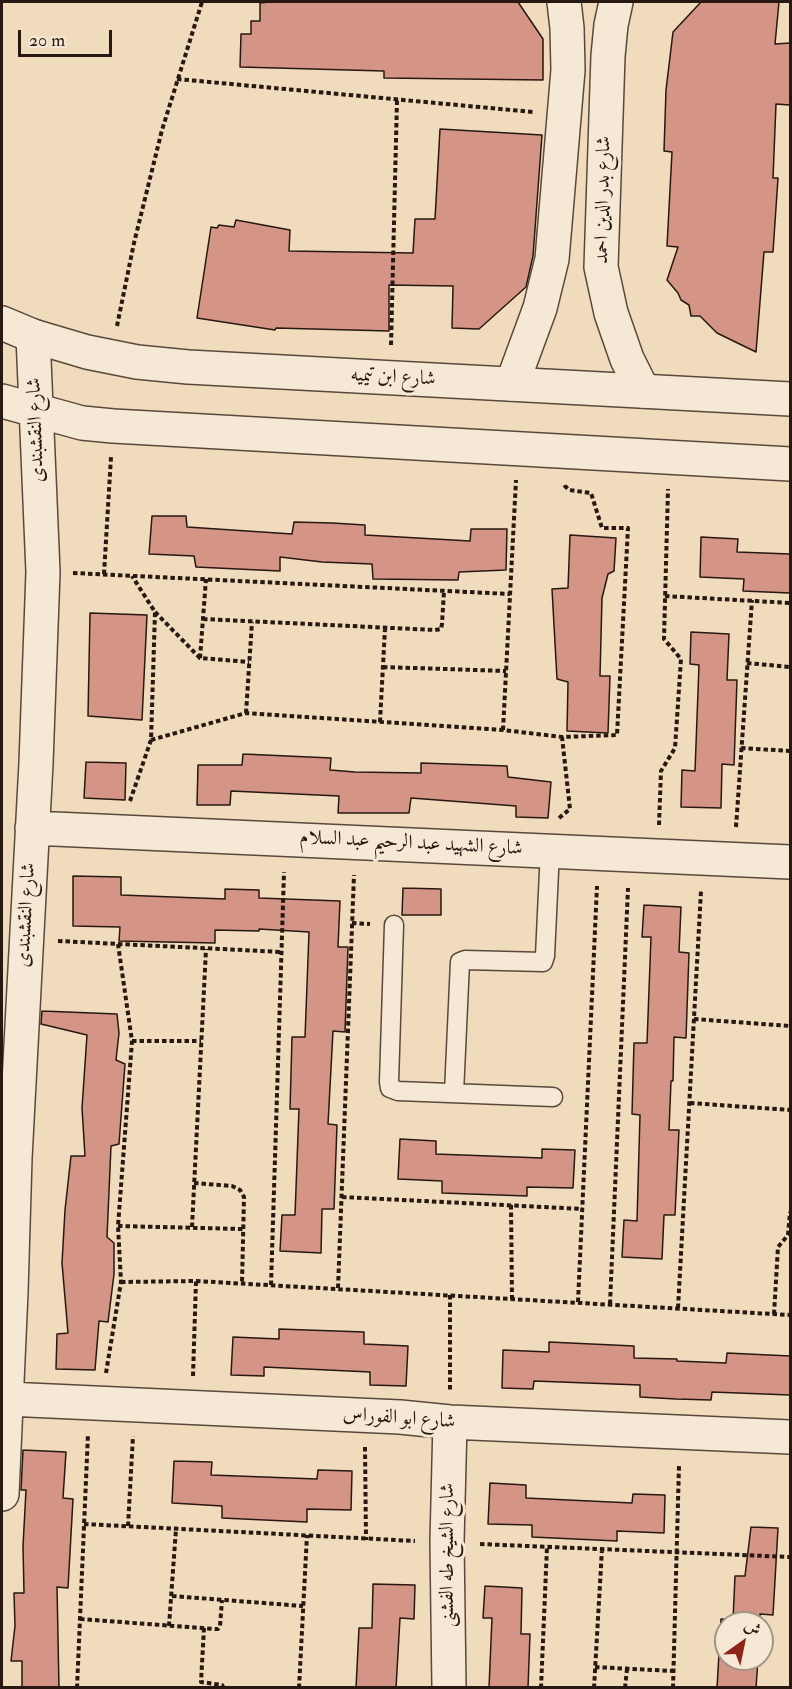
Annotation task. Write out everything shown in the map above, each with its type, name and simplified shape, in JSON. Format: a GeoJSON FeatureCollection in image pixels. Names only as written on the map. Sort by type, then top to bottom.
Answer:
{"type":"FeatureCollection","features":[{"type":"Feature","properties":{"kind":"street"},"geometry":{"type":"LineString","coordinates":[[512,384],[540,308],[552,259],[568,70],[564,2]]}},
{"type":"Feature","properties":{"kind":"street","name":"شارع بدر الدين احمد"},"geometry":{"type":"LineString","coordinates":[[616,2],[608,56],[601,267],[611,314],[627,359],[643,391]]}},
{"type":"Feature","properties":{"kind":"street","name":"شارع ابن تيميه"},"geometry":{"type":"LineString","coordinates":[[2,323],[33,336],[87,352],[188,367],[790,399]]}},
{"type":"Feature","properties":{"kind":"street","name":"شارع النقشبندى"},"geometry":{"type":"LineString","coordinates":[[2,1494],[7,1398],[8,1157],[26,939],[43,572],[33,336]]}},
{"type":"Feature","properties":{"kind":"street"},"geometry":{"type":"LineString","coordinates":[[2,401],[82,423],[113,426],[790,464]]}},
{"type":"Feature","properties":{"kind":"street","name":"شارع الشهيد عبد الرحيم عبد السلام"},"geometry":{"type":"LineString","coordinates":[[32,828],[120,830],[790,862]]}},
{"type":"Feature","properties":{"kind":"street","name":"شارع ابو الفوراس"},"geometry":{"type":"LineString","coordinates":[[7,1398],[450,1422],[790,1437]]}},
{"type":"Feature","properties":{"kind":"street","name":"شارع الشيخ طه الفشنى"},"geometry":{"type":"LineString","coordinates":[[449,1688],[447,1542],[450,1422]]}},
{"type":"Feature","properties":{"kind":"lane"},"geometry":{"type":"LineString","coordinates":[[454,1093],[460,962],[465,960],[543,962],[545,956],[538,850]]}},
{"type":"Feature","properties":{"kind":"lane"},"geometry":{"type":"LineString","coordinates":[[394,925],[390,1088],[398,1091],[553,1097]]}},
{"type":"Feature","properties":{"kind":"path"},"geometry":{"type":"LineString","coordinates":[[111,356],[134,243],[162,130],[202,2]]}},
{"type":"Feature","properties":{"kind":"path"},"geometry":{"type":"LineString","coordinates":[[177,79],[564,115]]}},
{"type":"Feature","properties":{"kind":"path"},"geometry":{"type":"LineString","coordinates":[[390,378],[397,100]]}},
{"type":"Feature","properties":{"kind":"path"},"geometry":{"type":"LineString","coordinates":[[104,574],[113,426]]}},
{"type":"Feature","properties":{"kind":"path"},"geometry":{"type":"LineString","coordinates":[[503,730],[518,449]]}},
{"type":"Feature","properties":{"kind":"path"},"geometry":{"type":"LineString","coordinates":[[151,740],[246,713],[503,730],[562,737],[617,735],[628,528],[602,528],[591,493],[569,490],[565,486],[564,452]]}},
{"type":"Feature","properties":{"kind":"path"},"geometry":{"type":"LineString","coordinates":[[578,1302],[582,1209],[629,854],[661,771],[675,748],[681,659],[664,639],[669,458]]}},
{"type":"Feature","properties":{"kind":"path"},"geometry":{"type":"LineString","coordinates":[[43,572],[510,594]]}},
{"type":"Feature","properties":{"kind":"path"},"geometry":{"type":"LineString","coordinates":[[132,576],[155,612],[200,658],[249,662]]}},
{"type":"Feature","properties":{"kind":"path"},"geometry":{"type":"LineString","coordinates":[[200,658],[206,579]]}},
{"type":"Feature","properties":{"kind":"path"},"geometry":{"type":"LineString","coordinates":[[203,619],[441,629],[444,591]]}},
{"type":"Feature","properties":{"kind":"path"},"geometry":{"type":"LineString","coordinates":[[665,596],[790,603]]}},
{"type":"Feature","properties":{"kind":"path"},"geometry":{"type":"LineString","coordinates":[[678,1308],[694,1018],[718,858],[741,748],[752,600]]}},
{"type":"Feature","properties":{"kind":"path"},"geometry":{"type":"LineString","coordinates":[[120,830],[151,740],[155,612]]}},
{"type":"Feature","properties":{"kind":"path"},"geometry":{"type":"LineString","coordinates":[[246,713],[252,622]]}},
{"type":"Feature","properties":{"kind":"path"},"geometry":{"type":"LineString","coordinates":[[380,722],[385,628]]}},
{"type":"Feature","properties":{"kind":"path"},"geometry":{"type":"LineString","coordinates":[[747,663],[790,667]]}},
{"type":"Feature","properties":{"kind":"path"},"geometry":{"type":"LineString","coordinates":[[383,667],[506,671]]}},
{"type":"Feature","properties":{"kind":"path"},"geometry":{"type":"LineString","coordinates":[[538,850],[570,809],[562,737]]}},
{"type":"Feature","properties":{"kind":"path"},"geometry":{"type":"LineString","coordinates":[[741,748],[790,751]]}},
{"type":"Feature","properties":{"kind":"path"},"geometry":{"type":"LineString","coordinates":[[271,1285],[285,838]]}},
{"type":"Feature","properties":{"kind":"path"},"geometry":{"type":"LineString","coordinates":[[338,1288],[355,841]]}},
{"type":"Feature","properties":{"kind":"path"},"geometry":{"type":"LineString","coordinates":[[610,1304],[629,854]]}},
{"type":"Feature","properties":{"kind":"path"},"geometry":{"type":"LineString","coordinates":[[26,939],[282,952]]}},
{"type":"Feature","properties":{"kind":"path"},"geometry":{"type":"LineString","coordinates":[[77,1688],[95,1403],[121,1282],[118,1226],[132,1041],[118,944]]}},
{"type":"Feature","properties":{"kind":"path"},"geometry":{"type":"LineString","coordinates":[[192,1227],[206,948]]}},
{"type":"Feature","properties":{"kind":"path"},"geometry":{"type":"LineString","coordinates":[[694,1018],[790,1026]]}},
{"type":"Feature","properties":{"kind":"path"},"geometry":{"type":"LineString","coordinates":[[132,1041],[201,1041]]}},
{"type":"Feature","properties":{"kind":"path"},"geometry":{"type":"LineString","coordinates":[[690,1103],[790,1110]]}},
{"type":"Feature","properties":{"kind":"path"},"geometry":{"type":"LineString","coordinates":[[194,1183],[232,1186],[240,1190],[244,1197],[242,1283]]}},
{"type":"Feature","properties":{"kind":"path"},"geometry":{"type":"LineString","coordinates":[[342,1197],[582,1209]]}},
{"type":"Feature","properties":{"kind":"path"},"geometry":{"type":"LineString","coordinates":[[511,1205],[512,1299]]}},
{"type":"Feature","properties":{"kind":"path"},"geometry":{"type":"LineString","coordinates":[[774,1314],[778,1247],[788,1235],[790,1212]]}},
{"type":"Feature","properties":{"kind":"path"},"geometry":{"type":"LineString","coordinates":[[118,1226],[243,1229]]}},
{"type":"Feature","properties":{"kind":"path"},"geometry":{"type":"LineString","coordinates":[[192,1408],[196,1281]]}},
{"type":"Feature","properties":{"kind":"path"},"geometry":{"type":"LineString","coordinates":[[121,1282],[242,1283],[790,1315]]}},
{"type":"Feature","properties":{"kind":"path"},"geometry":{"type":"LineString","coordinates":[[450,1295],[450,1422]]}},
{"type":"Feature","properties":{"kind":"path"},"geometry":{"type":"LineString","coordinates":[[128,1526],[135,1405]]}},
{"type":"Feature","properties":{"kind":"path"},"geometry":{"type":"LineString","coordinates":[[364,1416],[366,1540]]}},
{"type":"Feature","properties":{"kind":"path"},"geometry":{"type":"LineString","coordinates":[[673,1688],[680,1431]]}},
{"type":"Feature","properties":{"kind":"path"},"geometry":{"type":"LineString","coordinates":[[169,1626],[176,1528]]}},
{"type":"Feature","properties":{"kind":"path"},"geometry":{"type":"LineString","coordinates":[[299,1688],[307,1535]]}},
{"type":"Feature","properties":{"kind":"path"},"geometry":{"type":"LineString","coordinates":[[542,1688],[547,1547]]}},
{"type":"Feature","properties":{"kind":"path"},"geometry":{"type":"LineString","coordinates":[[594,1688],[602,1550]]}},
{"type":"Feature","properties":{"kind":"path"},"geometry":{"type":"LineString","coordinates":[[172,1596],[303,1606]]}},
{"type":"Feature","properties":{"kind":"path"},"geometry":{"type":"LineString","coordinates":[[80,1619],[218,1629],[222,1600]]}},
{"type":"Feature","properties":{"kind":"path"},"geometry":{"type":"LineString","coordinates":[[204,1628],[201,1682],[222,1685],[224,1688]]}},
{"type":"Feature","properties":{"kind":"path"},"geometry":{"type":"LineString","coordinates":[[595,1667],[673,1671]]}},
{"type":"Feature","properties":{"kind":"path"},"geometry":{"type":"LineString","coordinates":[[625,1688],[627,1669]]}},
{"type":"Feature","properties":{"kind":"building"},"geometry":{"type":"Polygon","coordinates":[[[518,2],[543,39],[543,80],[384,78],[384,71],[240,67],[241,34],[251,34],[251,21],[260,21],[260,3],[518,2]]]}},
{"type":"Feature","properties":{"kind":"building"},"geometry":{"type":"Polygon","coordinates":[[[701,2],[779,2],[775,44],[790,43],[790,105],[776,104],[773,178],[778,178],[773,252],[764,252],[756,352],[717,333],[700,316],[691,316],[689,305],[681,300],[667,280],[678,247],[667,246],[672,152],[664,151],[666,90],[673,32],[701,2]]]}},
{"type":"Feature","properties":{"kind":"building"},"geometry":{"type":"Polygon","coordinates":[[[440,129],[542,135],[533,256],[526,287],[479,329],[452,328],[453,286],[389,285],[389,331],[276,328],[275,330],[197,318],[211,227],[217,228],[219,225],[234,227],[236,220],[290,230],[289,251],[413,253],[415,219],[435,219],[440,129]]]}},
{"type":"Feature","properties":{"kind":"building"},"geometry":{"type":"Polygon","coordinates":[[[152,516],[186,516],[187,527],[292,534],[294,522],[332,523],[365,525],[365,535],[470,541],[471,529],[507,529],[506,570],[459,572],[458,580],[373,579],[372,564],[280,557],[280,571],[196,567],[194,556],[149,554],[152,516]]]}},
{"type":"Feature","properties":{"kind":"building"},"geometry":{"type":"Polygon","coordinates":[[[570,535],[616,538],[614,571],[608,574],[602,598],[600,676],[610,676],[608,733],[567,731],[568,682],[557,679],[552,589],[568,588],[570,535]]]}},
{"type":"Feature","properties":{"kind":"building"},"geometry":{"type":"Polygon","coordinates":[[[701,537],[738,539],[737,552],[790,554],[790,593],[743,591],[744,579],[700,577],[701,537]]]}},
{"type":"Feature","properties":{"kind":"building"},"geometry":{"type":"Polygon","coordinates":[[[90,613],[147,615],[142,720],[88,716],[90,613]]]}},
{"type":"Feature","properties":{"kind":"building"},"geometry":{"type":"Polygon","coordinates":[[[691,632],[729,634],[727,680],[737,680],[734,765],[722,764],[721,808],[681,807],[682,770],[695,771],[699,665],[690,664],[691,632]]]}},
{"type":"Feature","properties":{"kind":"building"},"geometry":{"type":"Polygon","coordinates":[[[243,754],[331,758],[330,770],[355,772],[421,773],[421,763],[507,766],[508,777],[551,782],[548,818],[516,817],[516,806],[411,798],[409,813],[338,813],[339,796],[231,791],[230,805],[197,805],[198,765],[242,765],[243,754]]]}},
{"type":"Feature","properties":{"kind":"building"},"geometry":{"type":"Polygon","coordinates":[[[86,762],[126,763],[125,800],[84,798],[86,762]]]}},
{"type":"Feature","properties":{"kind":"building"},"geometry":{"type":"Polygon","coordinates":[[[73,876],[121,877],[121,895],[225,899],[225,889],[259,890],[259,898],[340,901],[338,947],[348,947],[345,1032],[333,1031],[328,1124],[337,1125],[334,1209],[322,1209],[321,1253],[280,1251],[282,1215],[295,1215],[299,1109],[290,1109],[292,1037],[305,1037],[309,932],[259,929],[259,931],[215,930],[215,943],[119,941],[120,927],[73,926],[73,876]]]}},
{"type":"Feature","properties":{"kind":"building"},"geometry":{"type":"Polygon","coordinates":[[[403,888],[441,889],[441,915],[402,915],[403,888]]]}},
{"type":"Feature","properties":{"kind":"building"},"geometry":{"type":"Polygon","coordinates":[[[644,905],[681,907],[679,952],[689,953],[686,1038],[674,1037],[673,1081],[671,1081],[669,1130],[679,1130],[675,1215],[664,1215],[662,1259],[622,1257],[624,1220],[637,1221],[640,1115],[632,1114],[634,1043],[647,1043],[651,937],[642,937],[644,905]]]}},
{"type":"Feature","properties":{"kind":"building"},"geometry":{"type":"Polygon","coordinates":[[[42,1011],[117,1014],[119,1033],[116,1060],[125,1064],[119,1144],[111,1146],[107,1237],[114,1243],[114,1274],[108,1322],[99,1321],[95,1370],[56,1369],[57,1334],[68,1333],[62,1263],[71,1156],[85,1156],[82,1108],[87,1035],[41,1024],[42,1011]]]}},
{"type":"Feature","properties":{"kind":"building"},"geometry":{"type":"Polygon","coordinates":[[[400,1139],[436,1141],[436,1154],[542,1158],[542,1149],[575,1150],[573,1188],[527,1187],[527,1196],[442,1193],[442,1181],[398,1179],[400,1139]]]}},
{"type":"Feature","properties":{"kind":"building"},"geometry":{"type":"Polygon","coordinates":[[[279,1329],[364,1332],[364,1344],[408,1346],[406,1386],[370,1385],[370,1372],[264,1367],[264,1376],[231,1375],[233,1337],[279,1339],[279,1329]]]}},
{"type":"Feature","properties":{"kind":"building"},"geometry":{"type":"Polygon","coordinates":[[[549,1342],[634,1346],[634,1358],[677,1359],[677,1361],[726,1363],[727,1353],[790,1356],[790,1395],[712,1392],[711,1400],[676,1399],[640,1397],[640,1385],[534,1381],[533,1389],[502,1388],[503,1350],[549,1352],[549,1342]]]}},
{"type":"Feature","properties":{"kind":"building"},"geometry":{"type":"Polygon","coordinates":[[[23,1450],[66,1452],[63,1498],[73,1499],[68,1588],[57,1587],[59,1688],[22,1688],[22,1661],[11,1661],[15,1626],[14,1593],[24,1593],[23,1546],[26,1490],[21,1490],[23,1450]]]}},
{"type":"Feature","properties":{"kind":"building"},"geometry":{"type":"Polygon","coordinates":[[[174,1461],[212,1462],[211,1475],[317,1479],[318,1470],[352,1471],[351,1510],[307,1509],[307,1522],[222,1518],[222,1506],[172,1503],[174,1461]]]}},
{"type":"Feature","properties":{"kind":"building"},"geometry":{"type":"Polygon","coordinates":[[[490,1483],[526,1485],[526,1498],[632,1503],[633,1494],[665,1495],[664,1533],[617,1531],[617,1541],[532,1537],[532,1525],[488,1524],[490,1483]]]}},
{"type":"Feature","properties":{"kind":"building"},"geometry":{"type":"Polygon","coordinates":[[[751,1527],[778,1528],[773,1611],[733,1611],[735,1576],[745,1576],[751,1527]]]}},
{"type":"Feature","properties":{"kind":"building"},"geometry":{"type":"Polygon","coordinates":[[[373,1584],[415,1585],[414,1619],[400,1618],[396,1688],[356,1688],[359,1628],[372,1628],[373,1584]]]}},
{"type":"Feature","properties":{"kind":"building"},"geometry":{"type":"Polygon","coordinates":[[[485,1586],[522,1588],[521,1634],[530,1634],[528,1688],[489,1688],[492,1618],[483,1618],[485,1586]]]}},
{"type":"Feature","properties":{"kind":"building"},"geometry":{"type":"Polygon","coordinates":[[[718,1671],[757,1671],[756,1688],[717,1688],[718,1671]]]}}]}
